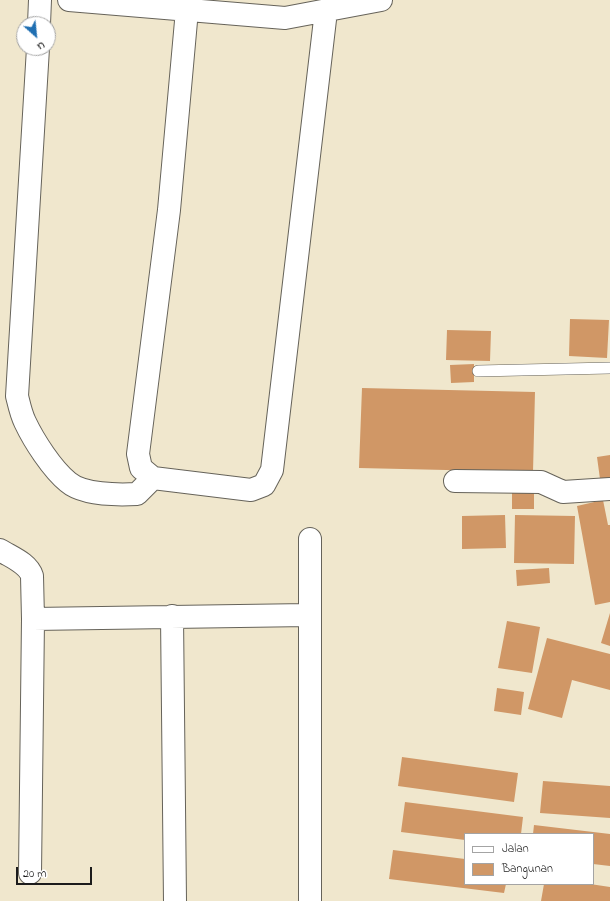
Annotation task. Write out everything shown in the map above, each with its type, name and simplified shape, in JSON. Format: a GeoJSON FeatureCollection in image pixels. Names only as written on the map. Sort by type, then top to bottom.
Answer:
{"type":"FeatureCollection","features":[{"type":"Feature","properties":{"kind":"street"},"geometry":{"type":"LineString","coordinates":[[39,16],[40,0]]}},
{"type":"Feature","properties":{"kind":"street"},"geometry":{"type":"LineString","coordinates":[[69,0],[285,18],[381,0]]}},
{"type":"Feature","properties":{"kind":"street"},"geometry":{"type":"LineString","coordinates":[[187,10],[169,210],[138,454],[141,468],[153,478],[251,490],[264,485],[272,470],[326,11]]}},
{"type":"Feature","properties":{"kind":"street"},"geometry":{"type":"LineString","coordinates":[[38,56],[17,396],[25,422],[49,461],[68,483],[88,491],[119,495],[137,494],[153,478]]}},
{"type":"Feature","properties":{"kind":"street"},"geometry":{"type":"LineString","coordinates":[[455,481],[541,482],[563,492],[610,489]]}},
{"type":"Feature","properties":{"kind":"street"},"geometry":{"type":"LineString","coordinates":[[310,539],[308,615],[310,901]]}},
{"type":"Feature","properties":{"kind":"street"},"geometry":{"type":"LineString","coordinates":[[0,550],[24,564],[30,571],[33,619],[30,873]]}},
{"type":"Feature","properties":{"kind":"street"},"geometry":{"type":"LineString","coordinates":[[33,619],[308,615]]}},
{"type":"Feature","properties":{"kind":"street"},"geometry":{"type":"LineString","coordinates":[[172,616],[174,901]]}},
{"type":"Feature","properties":{"kind":"lane"},"geometry":{"type":"LineString","coordinates":[[478,371],[610,368]]}},
{"type":"Feature","properties":{"kind":"building"},"geometry":{"type":"Polygon","coordinates":[[[570,319],[609,320],[607,358],[569,356],[570,319]]]}},
{"type":"Feature","properties":{"kind":"building"},"geometry":{"type":"Polygon","coordinates":[[[447,330],[491,331],[490,361],[446,360],[447,330]]]}},
{"type":"Feature","properties":{"kind":"building"},"geometry":{"type":"Polygon","coordinates":[[[474,364],[474,382],[451,383],[450,365],[474,364]]]}},
{"type":"Feature","properties":{"kind":"building"},"geometry":{"type":"Polygon","coordinates":[[[362,388],[535,392],[533,472],[359,468],[362,388]]]}},
{"type":"Feature","properties":{"kind":"building"},"geometry":{"type":"Polygon","coordinates":[[[610,455],[610,478],[600,479],[597,457],[610,455]]]}},
{"type":"Feature","properties":{"kind":"building"},"geometry":{"type":"Polygon","coordinates":[[[512,493],[534,493],[534,509],[512,509],[512,493]]]}},
{"type":"Feature","properties":{"kind":"building"},"geometry":{"type":"Polygon","coordinates":[[[603,500],[608,525],[610,525],[610,602],[595,605],[577,506],[603,500]]]}},
{"type":"Feature","properties":{"kind":"building"},"geometry":{"type":"Polygon","coordinates":[[[505,515],[506,548],[462,549],[462,516],[505,515]]]}},
{"type":"Feature","properties":{"kind":"building"},"geometry":{"type":"Polygon","coordinates":[[[515,515],[575,516],[574,564],[514,563],[515,515]]]}},
{"type":"Feature","properties":{"kind":"building"},"geometry":{"type":"Polygon","coordinates":[[[549,568],[550,583],[517,586],[516,570],[549,568]]]}},
{"type":"Feature","properties":{"kind":"building"},"geometry":{"type":"Polygon","coordinates":[[[610,613],[610,646],[601,643],[610,613]]]}},
{"type":"Feature","properties":{"kind":"building"},"geometry":{"type":"Polygon","coordinates":[[[507,621],[540,627],[532,673],[498,668],[507,621]]]}},
{"type":"Feature","properties":{"kind":"building"},"geometry":{"type":"Polygon","coordinates":[[[547,638],[610,654],[610,690],[572,680],[562,718],[528,709],[547,638]]]}},
{"type":"Feature","properties":{"kind":"building"},"geometry":{"type":"Polygon","coordinates":[[[497,688],[524,692],[521,715],[494,711],[497,688]]]}},
{"type":"Feature","properties":{"kind":"building"},"geometry":{"type":"Polygon","coordinates":[[[402,757],[518,773],[514,802],[398,786],[402,757]]]}},
{"type":"Feature","properties":{"kind":"building"},"geometry":{"type":"Polygon","coordinates":[[[543,781],[610,786],[610,818],[540,813],[543,781]]]}},
{"type":"Feature","properties":{"kind":"building"},"geometry":{"type":"Polygon","coordinates":[[[405,802],[523,817],[521,833],[464,833],[464,840],[401,832],[405,802]]]}},
{"type":"Feature","properties":{"kind":"building"},"geometry":{"type":"Polygon","coordinates":[[[534,825],[610,834],[610,866],[594,864],[594,833],[533,833],[534,825]]]}},
{"type":"Feature","properties":{"kind":"building"},"geometry":{"type":"Polygon","coordinates":[[[393,850],[464,859],[464,885],[506,885],[504,893],[389,879],[393,850]]]}},
{"type":"Feature","properties":{"kind":"building"},"geometry":{"type":"Polygon","coordinates":[[[544,885],[594,885],[610,887],[610,901],[541,901],[544,885]]]}}]}
